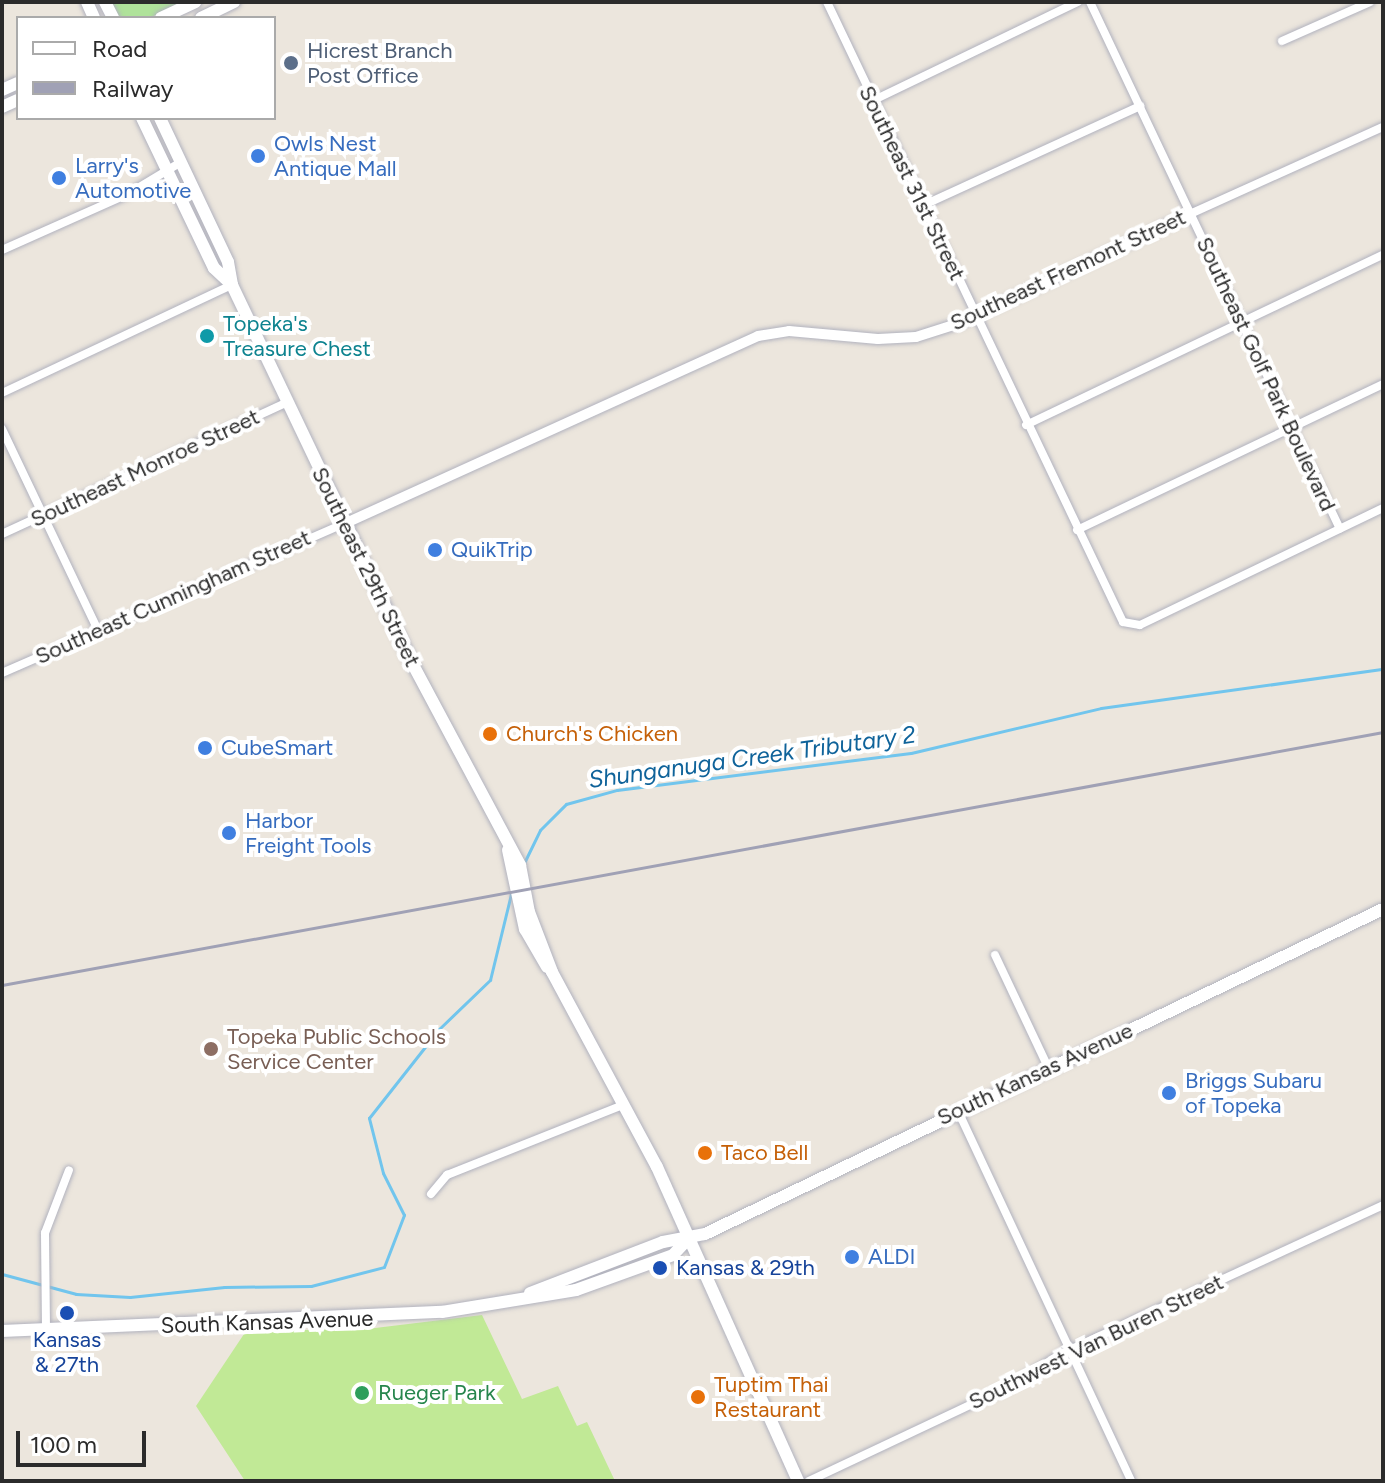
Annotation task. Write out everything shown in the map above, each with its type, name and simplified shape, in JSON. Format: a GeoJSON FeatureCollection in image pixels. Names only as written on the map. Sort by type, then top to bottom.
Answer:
{"type":"FeatureCollection","features":[{"type":"Feature","properties":{"kind":"main road"},"geometry":{"type":"LineString","coordinates":[[165,16],[196,2]]}},
{"type":"Feature","properties":{"kind":"main road"},"geometry":{"type":"LineString","coordinates":[[205,16],[234,2]]}},
{"type":"Feature","properties":{"kind":"main road","name":"Southeast 29th Street"},"geometry":{"type":"LineString","coordinates":[[143,120],[214,268],[232,285]]}},
{"type":"Feature","properties":{"kind":"main road","name":"Southeast 29th Street"},"geometry":{"type":"LineString","coordinates":[[161,120],[228,262],[232,285],[434,709],[520,865],[529,912],[552,972],[623,1105],[688,1239],[798,1481]]}},
{"type":"Feature","properties":{"kind":"main road","name":"South Kansas Avenue"},"geometry":{"type":"LineString","coordinates":[[2,1331],[409,1316],[530,1293],[663,1242],[688,1239],[1383,909]]}},
{"type":"Feature","properties":{"kind":"street","name":"Southeast 31st Street"},"geometry":{"type":"LineString","coordinates":[[827,2],[1026,425],[1123,622],[1140,625],[1340,529]]}},
{"type":"Feature","properties":{"kind":"street"},"geometry":{"type":"LineString","coordinates":[[872,101],[1078,2]]}},
{"type":"Feature","properties":{"kind":"street","name":"Southeast Golf Park Boulevard"},"geometry":{"type":"LineString","coordinates":[[1090,2],[1340,529]]}},
{"type":"Feature","properties":{"kind":"street"},"geometry":{"type":"LineString","coordinates":[[1282,41],[1370,2]]}},
{"type":"Feature","properties":{"kind":"street"},"geometry":{"type":"LineString","coordinates":[[924,205],[1140,106]]}},
{"type":"Feature","properties":{"kind":"street","name":"Southeast Fremont Street"},"geometry":{"type":"LineString","coordinates":[[346,523],[758,336],[789,331],[897,339],[975,316],[1383,127]]}},
{"type":"Feature","properties":{"kind":"street"},"geometry":{"type":"LineString","coordinates":[[2,250],[128,194],[181,162]]}},
{"type":"Feature","properties":{"kind":"street"},"geometry":{"type":"LineString","coordinates":[[1026,425],[1383,255]]}},
{"type":"Feature","properties":{"kind":"street"},"geometry":{"type":"LineString","coordinates":[[2,393],[232,285]]}},
{"type":"Feature","properties":{"kind":"street"},"geometry":{"type":"LineString","coordinates":[[1077,530],[1383,384]]}},
{"type":"Feature","properties":{"kind":"street","name":"Southeast Monroe Street"},"geometry":{"type":"LineString","coordinates":[[2,534],[288,402]]}},
{"type":"Feature","properties":{"kind":"street"},"geometry":{"type":"LineString","coordinates":[[2,429],[98,630]]}},
{"type":"Feature","properties":{"kind":"street"},"geometry":{"type":"LineString","coordinates":[[1340,529],[1383,508]]}},
{"type":"Feature","properties":{"kind":"street","name":"Southeast Cunningham Street"},"geometry":{"type":"LineString","coordinates":[[2,673],[346,523]]}},
{"type":"Feature","properties":{"kind":"street"},"geometry":{"type":"LineString","coordinates":[[995,955],[1048,1067]]}},
{"type":"Feature","properties":{"kind":"street"},"geometry":{"type":"LineString","coordinates":[[431,1194],[447,1175],[623,1105]]}},
{"type":"Feature","properties":{"kind":"street"},"geometry":{"type":"LineString","coordinates":[[958,1110],[1131,1481]]}},
{"type":"Feature","properties":{"kind":"street"},"geometry":{"type":"LineString","coordinates":[[46,1329],[49,1216],[69,1170]]}},
{"type":"Feature","properties":{"kind":"street","name":"Southwest Van Buren Street"},"geometry":{"type":"LineString","coordinates":[[809,1481],[1008,1387],[1071,1349],[1383,1205]]}},
{"type":"Feature","properties":{"kind":"green space"},"geometry":{"type":"Polygon","coordinates":[[[110,2],[184,2],[153,16],[117,16],[110,2]]]}},
{"type":"Feature","properties":{"kind":"green space","name":"Rueger Park"},"geometry":{"type":"Polygon","coordinates":[[[482,1315],[522,1399],[558,1386],[577,1426],[587,1422],[615,1481],[245,1481],[196,1406],[246,1331],[367,1329],[482,1315]]]}},
{"type":"Feature","properties":{"kind":"waterway","name":"Shunganuga Creek Tributary 2"},"geometry":{"type":"LineString","coordinates":[[523,865],[540,830],[566,804],[617,790],[911,753],[1101,708],[1383,669]]}},
{"type":"Feature","properties":{"kind":"waterway","name":"Shunganuga Creek Tributary 2"},"geometry":{"type":"LineString","coordinates":[[2,1274],[76,1294],[130,1297],[224,1287],[311,1286],[384,1267],[404,1215],[383,1173],[369,1118],[439,1029],[490,980],[512,890]]}},
{"type":"Feature","properties":{"kind":"railway"},"geometry":{"type":"LineString","coordinates":[[2,985],[1383,732]]}},
{"type":"Feature","properties":{"kind":"place","name":"Hicrest Branch Post Office"},"geometry":{"type":"Point","coordinates":[291,63]}},
{"type":"Feature","properties":{"kind":"place","name":"Owls Nest Antique Mall"},"geometry":{"type":"Point","coordinates":[258,156]}},
{"type":"Feature","properties":{"kind":"place","name":"Larry's Automotive"},"geometry":{"type":"Point","coordinates":[59,178]}},
{"type":"Feature","properties":{"kind":"place","name":"Topeka's Treasure Chest"},"geometry":{"type":"Point","coordinates":[207,336]}},
{"type":"Feature","properties":{"kind":"place","name":"QuikTrip"},"geometry":{"type":"Point","coordinates":[435,550]}},
{"type":"Feature","properties":{"kind":"place","name":"Church's Chicken"},"geometry":{"type":"Point","coordinates":[490,734]}},
{"type":"Feature","properties":{"kind":"place","name":"CubeSmart"},"geometry":{"type":"Point","coordinates":[205,748]}},
{"type":"Feature","properties":{"kind":"place","name":"Harbor Freight Tools"},"geometry":{"type":"Point","coordinates":[229,833]}},
{"type":"Feature","properties":{"kind":"place","name":"Topeka Public Schools Service Center"},"geometry":{"type":"Point","coordinates":[211,1049]}},
{"type":"Feature","properties":{"kind":"place","name":"Briggs Subaru of Topeka"},"geometry":{"type":"Point","coordinates":[1169,1093]}},
{"type":"Feature","properties":{"kind":"place","name":"Taco Bell"},"geometry":{"type":"Point","coordinates":[705,1153]}},
{"type":"Feature","properties":{"kind":"place","name":"ALDI"},"geometry":{"type":"Point","coordinates":[852,1257]}},
{"type":"Feature","properties":{"kind":"place","name":"Kansas & 29th"},"geometry":{"type":"Point","coordinates":[660,1268]}},
{"type":"Feature","properties":{"kind":"place","name":"Kansas & 27th"},"geometry":{"type":"Point","coordinates":[67,1313]}},
{"type":"Feature","properties":{"kind":"place","name":"Rueger Park"},"geometry":{"type":"Point","coordinates":[362,1393]}},
{"type":"Feature","properties":{"kind":"place","name":"Tuptim Thai Restaurant"},"geometry":{"type":"Point","coordinates":[698,1397]}}]}
